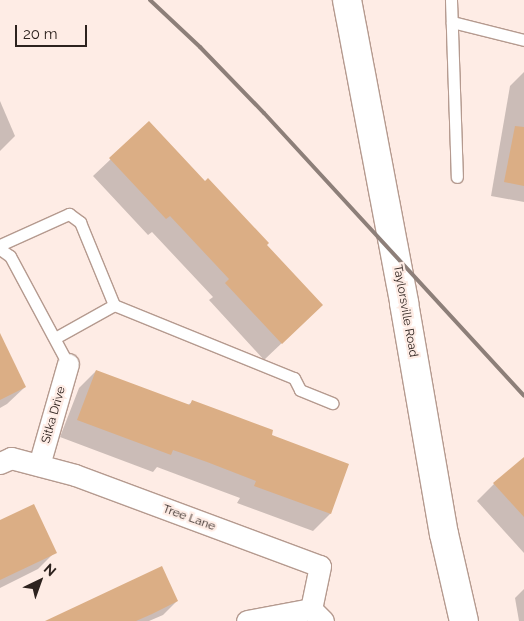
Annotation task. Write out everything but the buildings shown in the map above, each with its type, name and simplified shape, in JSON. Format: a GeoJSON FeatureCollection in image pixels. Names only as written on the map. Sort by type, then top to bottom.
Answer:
{"type":"FeatureCollection","features":[{"type":"Feature","properties":{"kind":"main road","name":"Taylorsville Road"},"geometry":{"type":"LineString","coordinates":[[347,0],[409,331],[444,534],[464,621]]}},
{"type":"Feature","properties":{"kind":"street","name":"Sitka Drive"},"geometry":{"type":"LineString","coordinates":[[39,465],[68,364]]}},
{"type":"Feature","properties":{"kind":"street","name":"Tree Lane"},"geometry":{"type":"LineString","coordinates":[[0,463],[11,458],[75,476],[320,566],[317,615]]}},
{"type":"Feature","properties":{"kind":"street"},"geometry":{"type":"LineString","coordinates":[[248,621],[317,615]]}},
{"type":"Feature","properties":{"kind":"lane"},"geometry":{"type":"LineString","coordinates":[[452,0],[457,177]]}},
{"type":"Feature","properties":{"kind":"lane"},"geometry":{"type":"LineString","coordinates":[[452,22],[524,40]]}},
{"type":"Feature","properties":{"kind":"lane"},"geometry":{"type":"LineString","coordinates":[[0,245],[69,214],[80,222],[114,305],[294,378],[300,390],[333,403]]}},
{"type":"Feature","properties":{"kind":"lane"},"geometry":{"type":"LineString","coordinates":[[0,249],[10,256],[68,364]]}},
{"type":"Feature","properties":{"kind":"lane"},"geometry":{"type":"LineString","coordinates":[[55,338],[114,305]]}},
{"type":"Feature","properties":{"kind":"railway"},"geometry":{"type":"LineString","coordinates":[[150,0],[200,47],[264,113],[524,396]]}}]}
